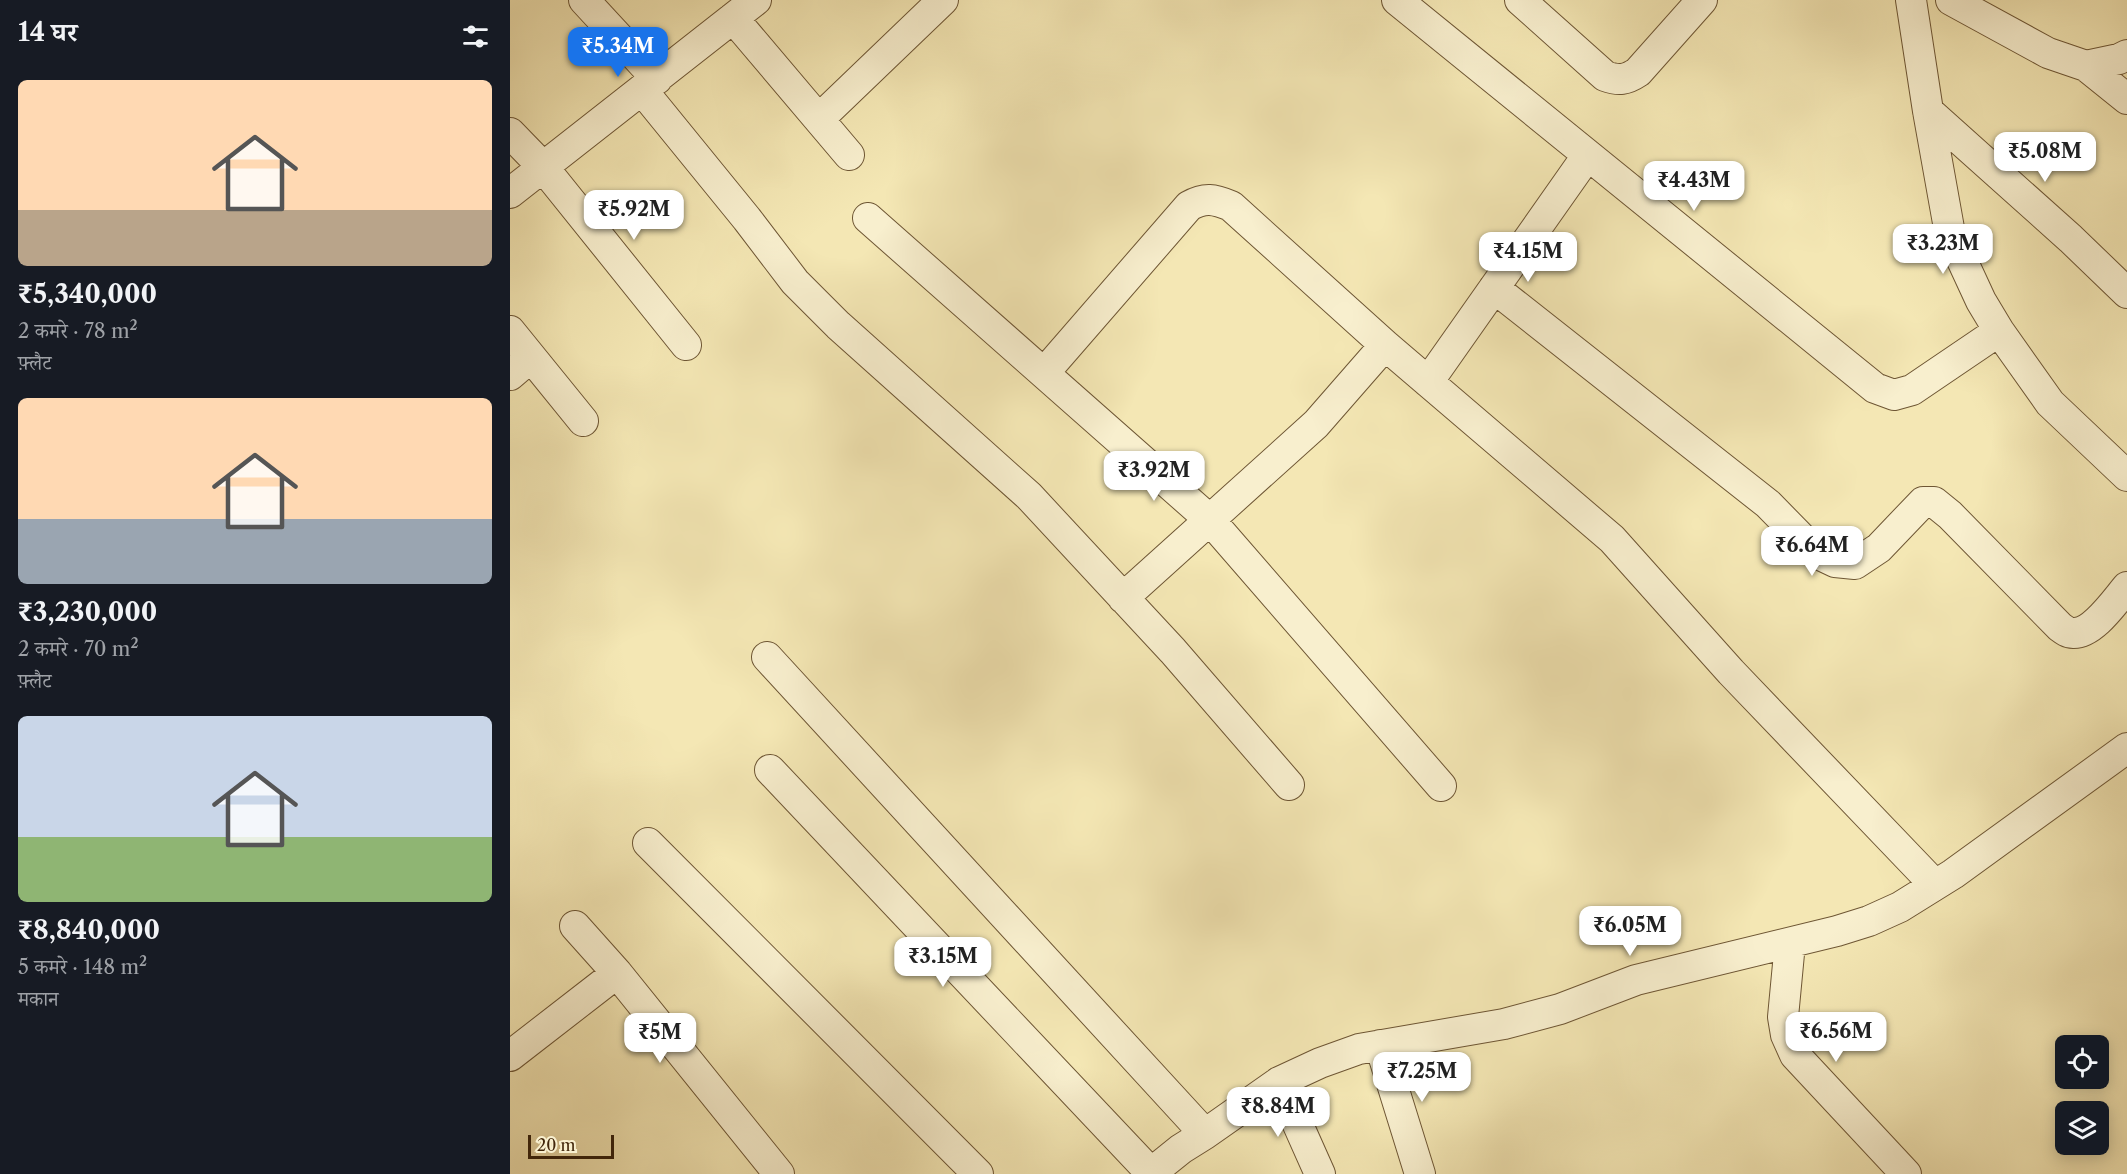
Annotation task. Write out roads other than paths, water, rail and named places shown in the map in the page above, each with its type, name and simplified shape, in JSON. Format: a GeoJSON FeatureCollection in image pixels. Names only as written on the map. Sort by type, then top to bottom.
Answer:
{"type":"FeatureCollection","features":[{"type":"Feature","properties":{"kind":"street"},"geometry":{"type":"LineString","coordinates":[[584,0],[650,84],[795,282],[838,325],[1029,496],[1289,785]]}},
{"type":"Feature","properties":{"kind":"street"},"geometry":{"type":"LineString","coordinates":[[819,119],[943,0]]}},
{"type":"Feature","properties":{"kind":"street"},"geometry":{"type":"LineString","coordinates":[[1397,0],[1875,388],[1894,395],[1912,390],[1999,331]]}},
{"type":"Feature","properties":{"kind":"street"},"geometry":{"type":"LineString","coordinates":[[1520,0],[1605,76],[1616,80],[1628,79],[1638,72],[1702,0]]}},
{"type":"Feature","properties":{"kind":"street"},"geometry":{"type":"LineString","coordinates":[[1911,0],[1950,234],[1981,301],[1999,331],[2050,403],[2127,476]]}},
{"type":"Feature","properties":{"kind":"street"},"geometry":{"type":"LineString","coordinates":[[1951,0],[2048,53],[2086,66],[2127,99]]}},
{"type":"Feature","properties":{"kind":"street"},"geometry":{"type":"LineString","coordinates":[[510,193],[745,9],[819,119],[849,155]]}},
{"type":"Feature","properties":{"kind":"street"},"geometry":{"type":"LineString","coordinates":[[2086,66],[2120,59],[2127,55]]}},
{"type":"Feature","properties":{"kind":"street"},"geometry":{"type":"LineString","coordinates":[[1928,111],[2071,239],[2127,293]]}},
{"type":"Feature","properties":{"kind":"street"},"geometry":{"type":"LineString","coordinates":[[510,132],[543,167],[686,345]]}},
{"type":"Feature","properties":{"kind":"street"},"geometry":{"type":"LineString","coordinates":[[1428,382],[1587,156]]}},
{"type":"Feature","properties":{"kind":"street"},"geometry":{"type":"LineString","coordinates":[[1044,373],[1190,206],[1201,200],[1215,199],[1231,206],[1385,345],[1612,538],[1731,672],[1935,885]]}},
{"type":"Feature","properties":{"kind":"street"},"geometry":{"type":"LineString","coordinates":[[868,218],[1210,519],[1440,786]]}},
{"type":"Feature","properties":{"kind":"street"},"geometry":{"type":"LineString","coordinates":[[1494,288],[1768,504],[1816,553],[1835,562],[1855,564],[1879,548],[1923,502],[1934,502],[1950,515],[2060,627],[2070,633],[2081,632],[2099,620],[2127,587]]}},
{"type":"Feature","properties":{"kind":"street"},"geometry":{"type":"LineString","coordinates":[[510,331],[521,366],[583,421]]}},
{"type":"Feature","properties":{"kind":"street"},"geometry":{"type":"LineString","coordinates":[[1123,598],[1316,424],[1385,345]]}},
{"type":"Feature","properties":{"kind":"street"},"geometry":{"type":"LineString","coordinates":[[767,657],[1205,1134]]}},
{"type":"Feature","properties":{"kind":"street"},"geometry":{"type":"LineString","coordinates":[[770,770],[1156,1172],[1181,1149],[1279,1082],[1320,1063],[1359,1049],[1504,1024],[1560,1009],[1636,980],[1790,943],[1869,921],[1900,907],[1935,885],[2127,748]]}},
{"type":"Feature","properties":{"kind":"street"},"geometry":{"type":"LineString","coordinates":[[648,843],[978,1174]]}},
{"type":"Feature","properties":{"kind":"street"},"geometry":{"type":"LineString","coordinates":[[575,926],[617,973],[779,1174]]}},
{"type":"Feature","properties":{"kind":"street"},"geometry":{"type":"LineString","coordinates":[[1790,943],[1783,1017],[1786,1035],[1795,1055],[1906,1174]]}},
{"type":"Feature","properties":{"kind":"street"},"geometry":{"type":"LineString","coordinates":[[510,1056],[617,973]]}},
{"type":"Feature","properties":{"kind":"street"},"geometry":{"type":"LineString","coordinates":[[1380,1045],[1420,1174]]}},
{"type":"Feature","properties":{"kind":"street"},"geometry":{"type":"LineString","coordinates":[[1279,1082],[1320,1174]]}}]}
